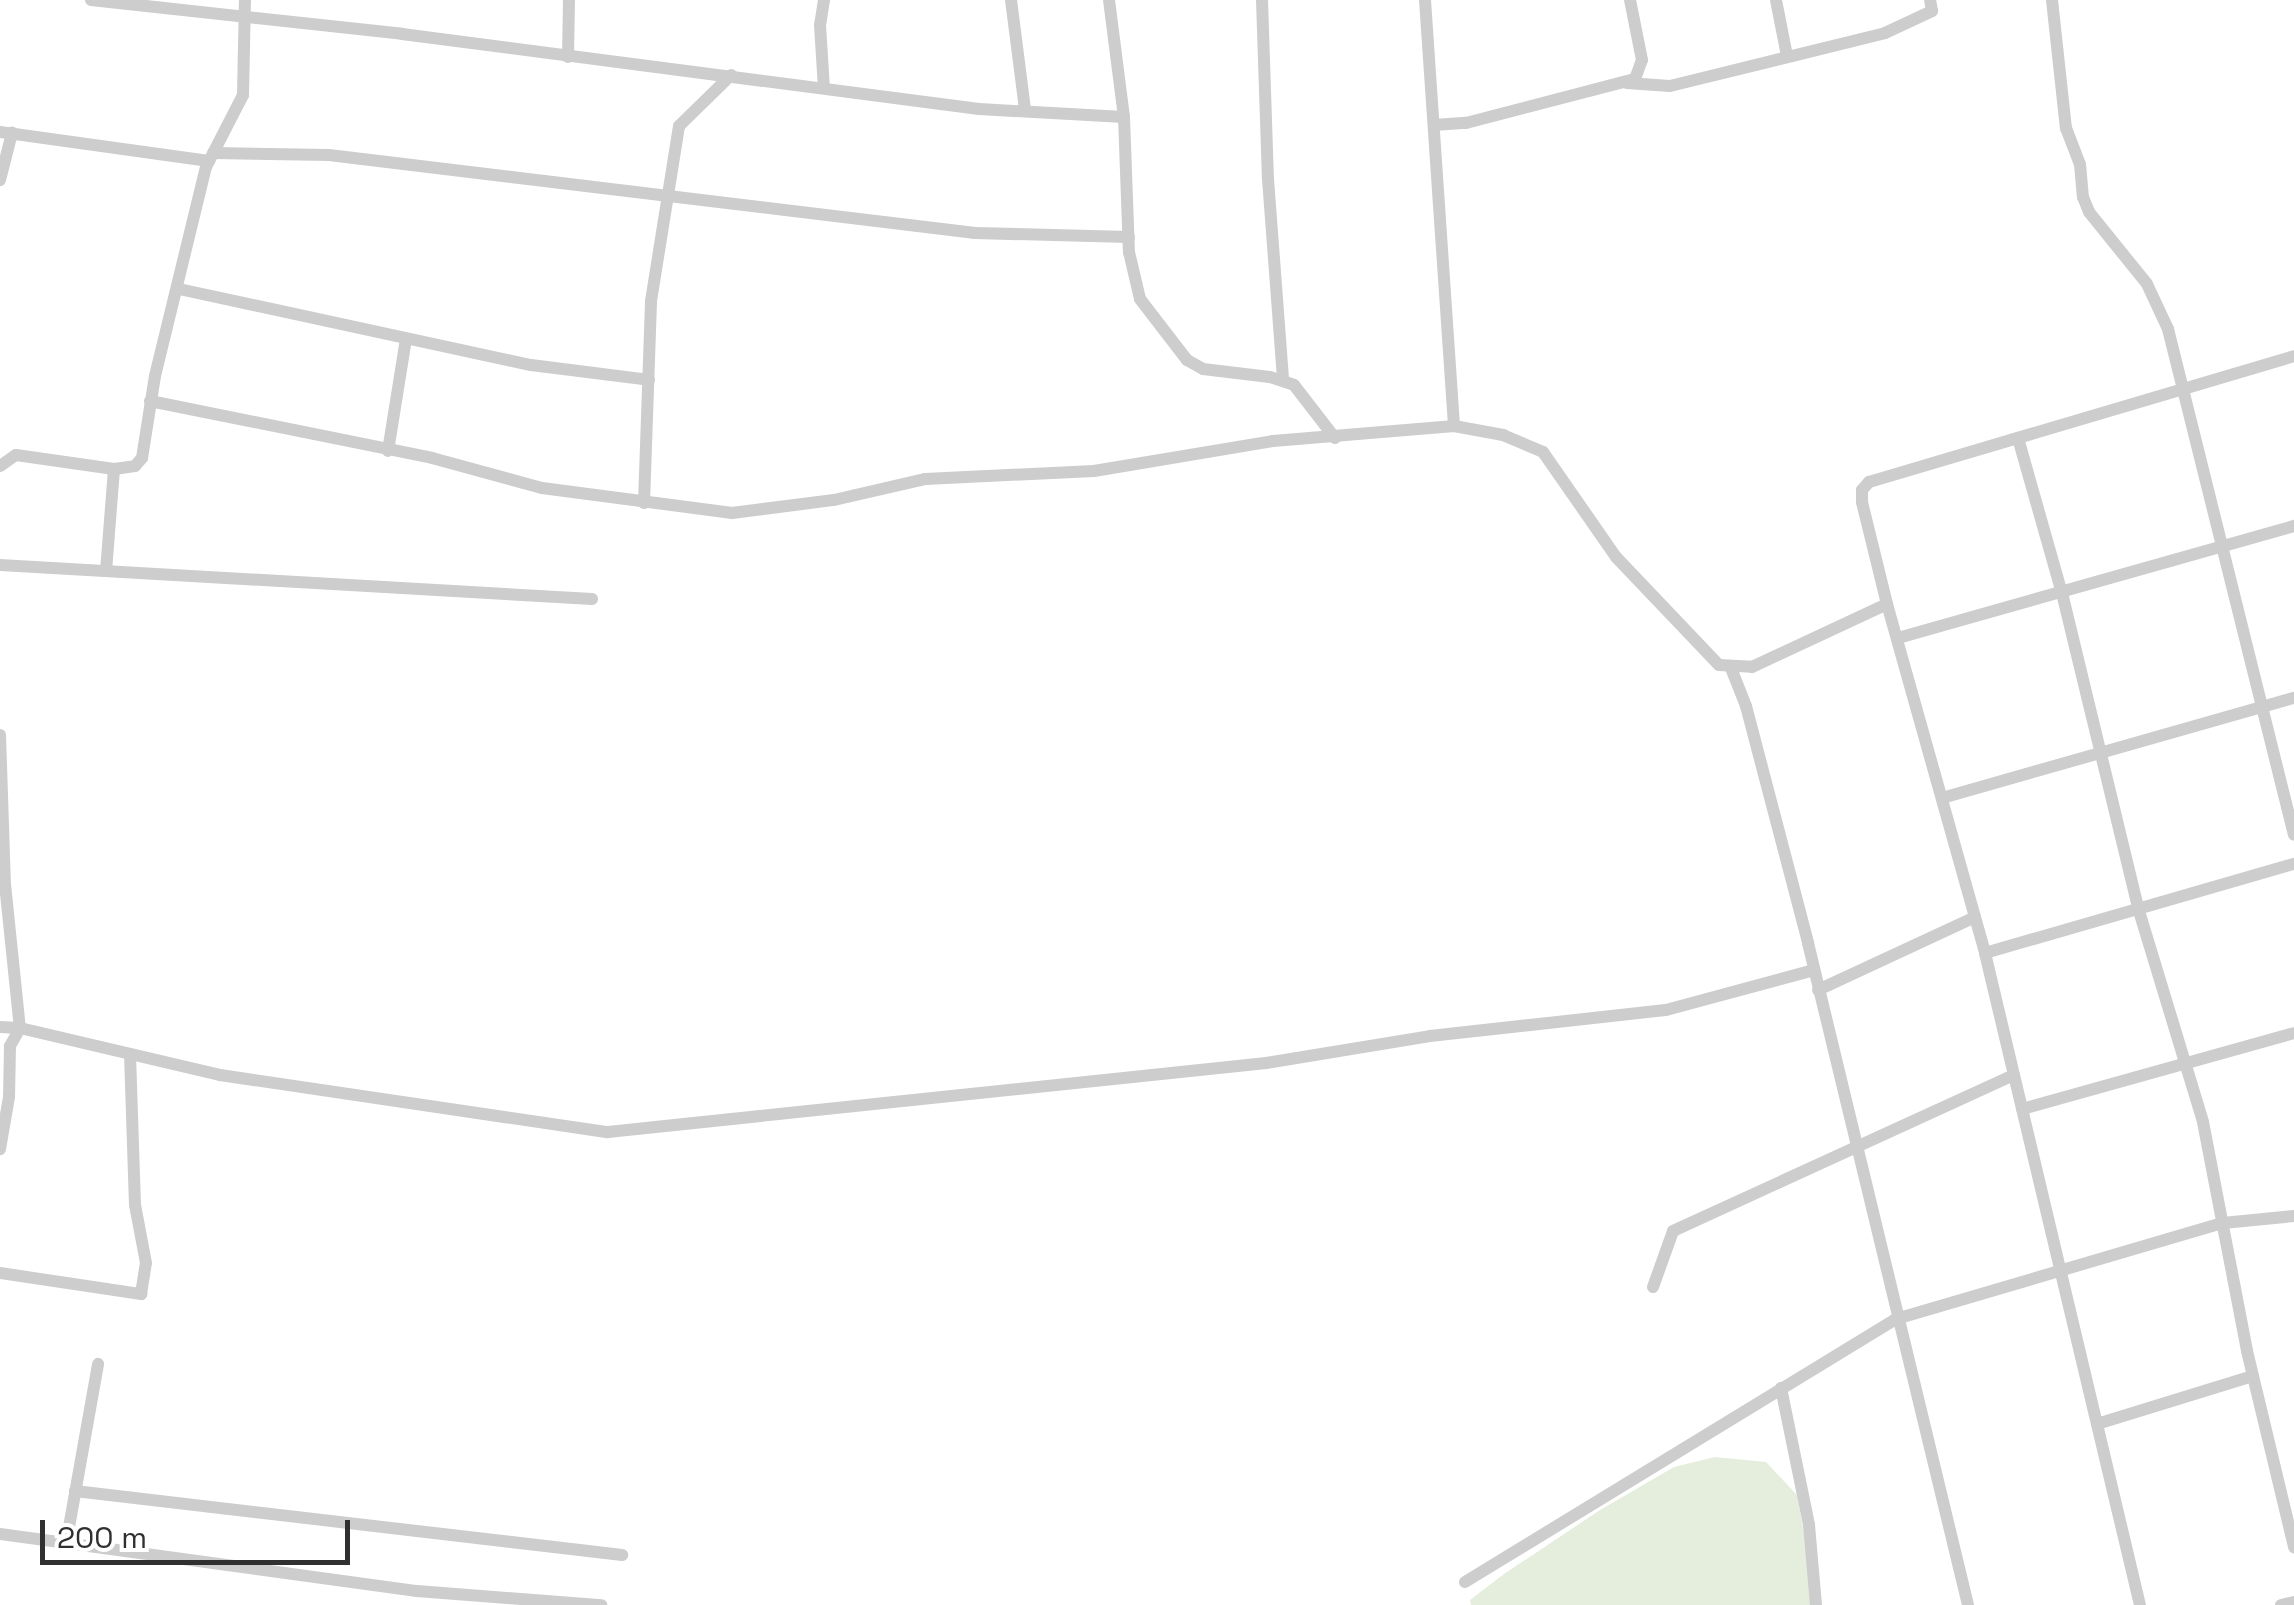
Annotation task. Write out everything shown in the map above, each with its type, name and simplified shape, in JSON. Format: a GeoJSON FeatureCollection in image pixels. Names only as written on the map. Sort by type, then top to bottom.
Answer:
{"type":"FeatureCollection","features":[{"type":"Feature","properties":{"kind":"street"},"geometry":{"type":"LineString","coordinates":[[90,0],[824,88],[1124,117]]}},
{"type":"Feature","properties":{"kind":"street"},"geometry":{"type":"LineString","coordinates":[[0,465],[16,456],[114,469],[135,466],[142,458],[150,400],[211,157],[243,95],[246,0]]}},
{"type":"Feature","properties":{"kind":"street"},"geometry":{"type":"LineString","coordinates":[[568,57],[570,0]]}},
{"type":"Feature","properties":{"kind":"street"},"geometry":{"type":"LineString","coordinates":[[824,0],[820,25],[824,88]]}},
{"type":"Feature","properties":{"kind":"street"},"geometry":{"type":"LineString","coordinates":[[1011,0],[1025,110]]}},
{"type":"Feature","properties":{"kind":"street"},"geometry":{"type":"LineString","coordinates":[[1109,0],[1124,117],[1129,236],[1140,299],[1187,360],[1203,369],[1283,380],[1304,394],[1335,438]]}},
{"type":"Feature","properties":{"kind":"street"},"geometry":{"type":"LineString","coordinates":[[1262,0],[1268,179],[1283,380]]}},
{"type":"Feature","properties":{"kind":"street"},"geometry":{"type":"LineString","coordinates":[[1425,0],[1454,426]]}},
{"type":"Feature","properties":{"kind":"street"},"geometry":{"type":"LineString","coordinates":[[1627,84],[1639,77],[1642,67],[1630,0]]}},
{"type":"Feature","properties":{"kind":"street"},"geometry":{"type":"LineString","coordinates":[[1776,0],[1787,56]]}},
{"type":"Feature","properties":{"kind":"street"},"geometry":{"type":"LineString","coordinates":[[1434,125],[1466,123],[1627,84],[1670,86],[1902,28],[1932,12],[1930,0]]}},
{"type":"Feature","properties":{"kind":"street"},"geometry":{"type":"LineString","coordinates":[[2052,0],[2066,128],[2080,164],[2085,204],[2157,302],[2184,389],[2294,835]]}},
{"type":"Feature","properties":{"kind":"street"},"geometry":{"type":"LineString","coordinates":[[644,503],[651,301],[679,126],[731,75]]}},
{"type":"Feature","properties":{"kind":"street"},"geometry":{"type":"LineString","coordinates":[[0,180],[6,132],[71,145],[211,157],[330,155],[671,193],[975,233],[1129,236]]}},
{"type":"Feature","properties":{"kind":"street"},"geometry":{"type":"LineString","coordinates":[[180,289],[531,365],[649,380]]}},
{"type":"Feature","properties":{"kind":"street"},"geometry":{"type":"LineString","coordinates":[[388,451],[406,338]]}},
{"type":"Feature","properties":{"kind":"street"},"geometry":{"type":"LineString","coordinates":[[2140,1605],[1985,954],[1862,502],[1865,485],[2294,356]]}},
{"type":"Feature","properties":{"kind":"street"},"geometry":{"type":"LineString","coordinates":[[150,400],[464,466],[542,488],[732,514],[834,500],[926,479],[1094,472],[1273,442],[1454,426],[1502,435],[1543,452],[1616,557],[1702,651],[1730,668],[1746,706],[1968,1605]]}},
{"type":"Feature","properties":{"kind":"street"},"geometry":{"type":"LineString","coordinates":[[2018,438],[2062,593],[2139,911],[2204,1122],[2253,1376],[2294,1548]]}},
{"type":"Feature","properties":{"kind":"street"},"geometry":{"type":"LineString","coordinates":[[106,571],[114,469]]}},
{"type":"Feature","properties":{"kind":"street"},"geometry":{"type":"LineString","coordinates":[[1898,638],[2294,526]]}},
{"type":"Feature","properties":{"kind":"street"},"geometry":{"type":"LineString","coordinates":[[0,565],[592,599]]}},
{"type":"Feature","properties":{"kind":"street"},"geometry":{"type":"LineString","coordinates":[[1730,668],[1762,664],[1860,612],[1887,604]]}},
{"type":"Feature","properties":{"kind":"street"},"geometry":{"type":"LineString","coordinates":[[1942,798],[2294,698]]}},
{"type":"Feature","properties":{"kind":"street"},"geometry":{"type":"LineString","coordinates":[[0,735],[5,884],[20,1028],[10,1046],[9,1096],[0,1149]]}},
{"type":"Feature","properties":{"kind":"street"},"geometry":{"type":"LineString","coordinates":[[1985,954],[2294,864]]}},
{"type":"Feature","properties":{"kind":"street"},"geometry":{"type":"LineString","coordinates":[[1818,990],[1975,917]]}},
{"type":"Feature","properties":{"kind":"street"},"geometry":{"type":"LineString","coordinates":[[0,1027],[390,1102],[620,1131],[1266,1063],[1430,1036],[1666,1010],[1814,970]]}},
{"type":"Feature","properties":{"kind":"street"},"geometry":{"type":"LineString","coordinates":[[2022,1109],[2294,1034]]}},
{"type":"Feature","properties":{"kind":"street"},"geometry":{"type":"LineString","coordinates":[[0,1273],[141,1294],[146,1264],[135,1205],[130,1055]]}},
{"type":"Feature","properties":{"kind":"street"},"geometry":{"type":"LineString","coordinates":[[1653,1287],[1673,1231],[2014,1074]]}},
{"type":"Feature","properties":{"kind":"street"},"geometry":{"type":"LineString","coordinates":[[1465,1582],[1896,1318],[2222,1223],[2294,1216]]}},
{"type":"Feature","properties":{"kind":"street"},"geometry":{"type":"LineString","coordinates":[[66,1544],[98,1364]]}},
{"type":"Feature","properties":{"kind":"street"},"geometry":{"type":"LineString","coordinates":[[2096,1424],[2253,1376]]}},
{"type":"Feature","properties":{"kind":"street"},"geometry":{"type":"LineString","coordinates":[[1782,1388],[1809,1524],[1816,1605]]}},
{"type":"Feature","properties":{"kind":"street"},"geometry":{"type":"LineString","coordinates":[[75,1491],[622,1555]]}},
{"type":"Feature","properties":{"kind":"street"},"geometry":{"type":"LineString","coordinates":[[0,1534],[418,1591],[601,1605]]}},
{"type":"Feature","properties":{"kind":"street"},"geometry":{"type":"LineString","coordinates":[[2281,1605],[2294,1602]]}},
{"type":"Feature","properties":{"kind":"green space"},"geometry":{"type":"Polygon","coordinates":[[[1715,1457],[1766,1462],[1797,1495],[1808,1554],[1811,1605],[1471,1605],[1470,1600],[1504,1574],[1600,1510],[1674,1467],[1715,1457]]]}}]}
